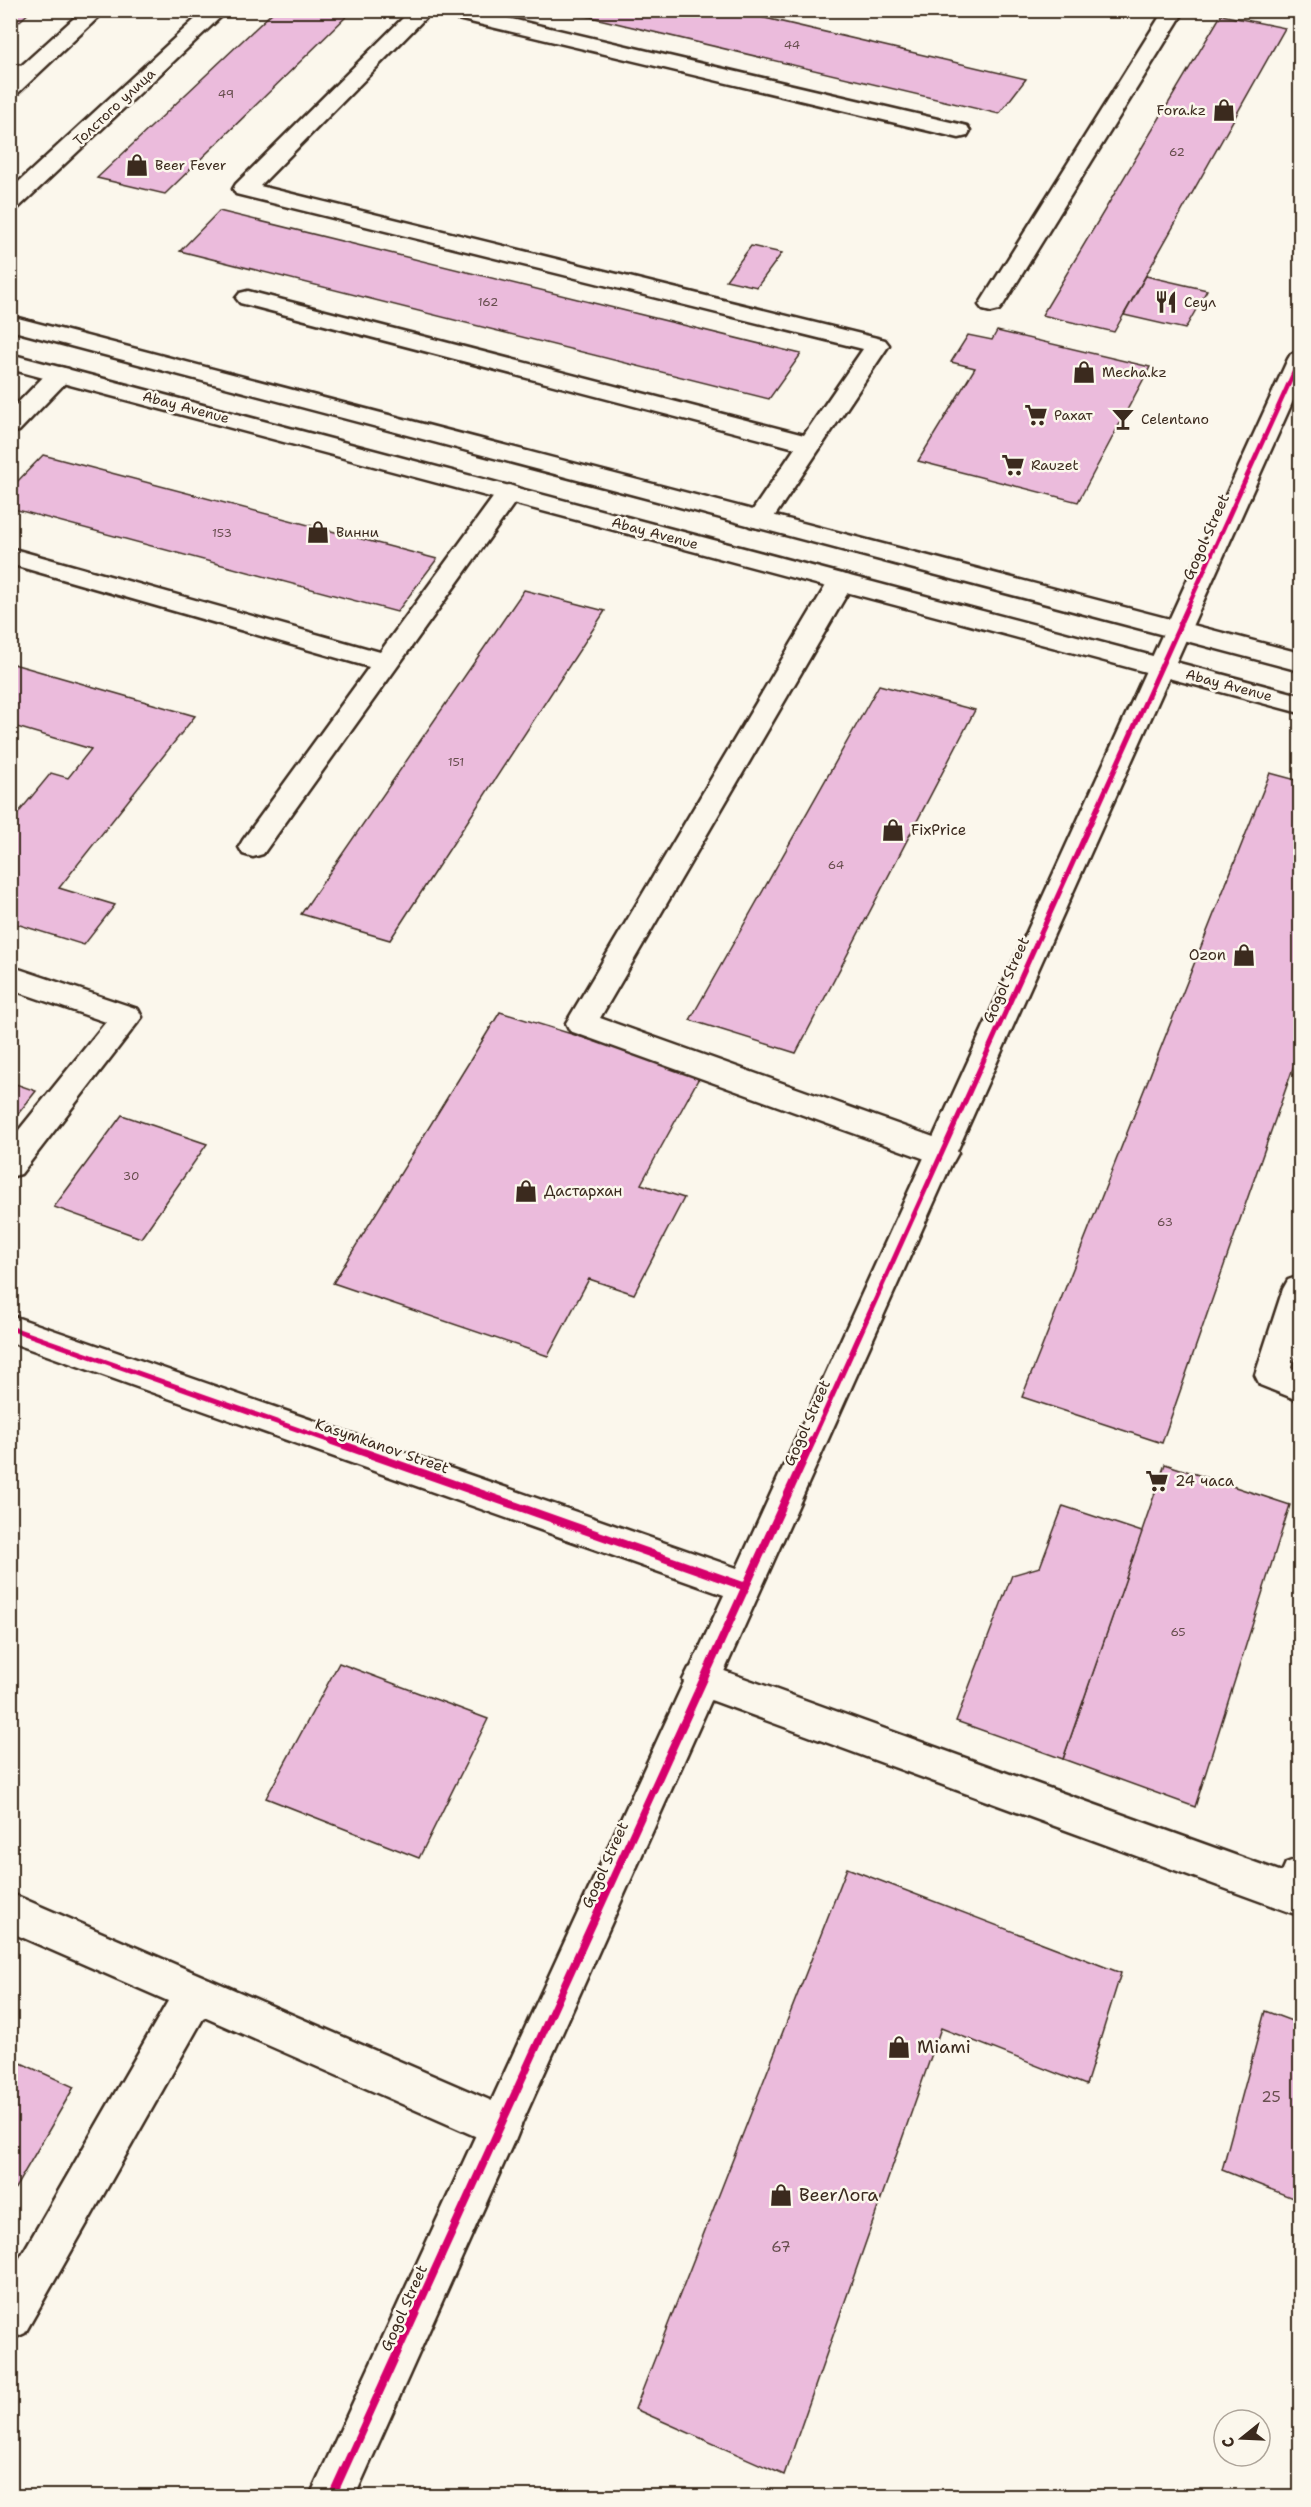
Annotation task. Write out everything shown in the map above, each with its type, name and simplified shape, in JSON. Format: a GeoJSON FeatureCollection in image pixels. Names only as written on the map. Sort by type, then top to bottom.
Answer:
{"type":"FeatureCollection","features":[{"type":"Feature","properties":{"kind":"street"},"geometry":{"type":"LineString","coordinates":[[16,77],[96,10]]}},
{"type":"Feature","properties":{"kind":"street","name":"Толстого улица"},"geometry":{"type":"LineString","coordinates":[[10,203],[218,10]]}},
{"type":"Feature","properties":{"kind":"street"},"geometry":{"type":"LineString","coordinates":[[423,10],[244,189],[876,345],[759,520]]}},
{"type":"Feature","properties":{"kind":"street"},"geometry":{"type":"LineString","coordinates":[[445,10],[959,131]]}},
{"type":"Feature","properties":{"kind":"street"},"geometry":{"type":"LineString","coordinates":[[991,305],[1174,10]]}},
{"type":"Feature","properties":{"kind":"street"},"geometry":{"type":"LineString","coordinates":[[248,298],[810,444]]}},
{"type":"Feature","properties":{"kind":"street"},"geometry":{"type":"LineString","coordinates":[[10,323],[1300,662]]}},
{"type":"Feature","properties":{"kind":"street","name":"Gogol Street"},"geometry":{"type":"LineString","coordinates":[[332,2496],[746,1587],[1300,359]]}},
{"type":"Feature","properties":{"kind":"street","name":"Abay Avenue"},"geometry":{"type":"LineString","coordinates":[[10,361],[1300,704]]}},
{"type":"Feature","properties":{"kind":"street"},"geometry":{"type":"LineString","coordinates":[[10,426],[60,374]]}},
{"type":"Feature","properties":{"kind":"street"},"geometry":{"type":"LineString","coordinates":[[253,847],[508,493]]}},
{"type":"Feature","properties":{"kind":"street"},"geometry":{"type":"LineString","coordinates":[[10,556],[387,663]]}},
{"type":"Feature","properties":{"kind":"street"},"geometry":{"type":"LineString","coordinates":[[842,582],[581,1023],[942,1153]]}},
{"type":"Feature","properties":{"kind":"street"},"geometry":{"type":"LineString","coordinates":[[10,977],[127,1017],[10,1165]]}},
{"type":"Feature","properties":{"kind":"street"},"geometry":{"type":"LineString","coordinates":[[1300,1289],[1272,1375],[1300,1387]]}},
{"type":"Feature","properties":{"kind":"street","name":"Kasymkanov Street"},"geometry":{"type":"LineString","coordinates":[[10,1328],[746,1587]]}},
{"type":"Feature","properties":{"kind":"street"},"geometry":{"type":"LineString","coordinates":[[702,1680],[1295,1895],[1300,1876]]}},
{"type":"Feature","properties":{"kind":"street"},"geometry":{"type":"LineString","coordinates":[[10,1912],[500,2126]]}},
{"type":"Feature","properties":{"kind":"street"},"geometry":{"type":"LineString","coordinates":[[10,2318],[195,1993]]}},
{"type":"Feature","properties":{"kind":"building"},"geometry":{"type":"Polygon","coordinates":[[[10,10],[32,10],[12,28],[10,10]]]}},
{"type":"Feature","properties":{"kind":"building"},"geometry":{"type":"Polygon","coordinates":[[[275,10],[353,10],[165,194],[97,178],[275,10]]]}},
{"type":"Feature","properties":{"kind":"building"},"geometry":{"type":"Polygon","coordinates":[[[561,10],[731,10],[1026,79],[999,114],[561,10]]]}},
{"type":"Feature","properties":{"kind":"building"},"geometry":{"type":"Polygon","coordinates":[[[1221,15],[1285,28],[1114,332],[1042,315],[1221,15]]]}},
{"type":"Feature","properties":{"kind":"building"},"geometry":{"type":"Polygon","coordinates":[[[219,211],[801,354],[769,399],[180,251],[219,211]]]}},
{"type":"Feature","properties":{"kind":"building"},"geometry":{"type":"Polygon","coordinates":[[[751,246],[782,253],[757,287],[726,280],[751,246]]]}},
{"type":"Feature","properties":{"kind":"building","name":"Сеул"},"geometry":{"type":"Polygon","coordinates":[[[1146,276],[1207,290],[1185,329],[1124,315],[1146,276]]]}},
{"type":"Feature","properties":{"kind":"building","name":"Рахат"},"geometry":{"type":"Polygon","coordinates":[[[997,331],[1150,367],[1078,502],[918,461],[975,368],[951,362],[968,335],[992,340],[997,331]]]}},
{"type":"Feature","properties":{"kind":"building"},"geometry":{"type":"Polygon","coordinates":[[[43,455],[437,559],[397,612],[10,508],[10,489],[43,455]]]}},
{"type":"Feature","properties":{"kind":"building"},"geometry":{"type":"Polygon","coordinates":[[[524,590],[605,611],[390,940],[301,914],[524,590]]]}},
{"type":"Feature","properties":{"kind":"building"},"geometry":{"type":"Polygon","coordinates":[[[10,663],[195,716],[59,888],[115,905],[84,945],[10,922],[10,823],[51,773],[68,778],[91,749],[10,725],[10,663]]]}},
{"type":"Feature","properties":{"kind":"building"},"geometry":{"type":"Polygon","coordinates":[[[879,685],[975,710],[796,1053],[690,1020],[879,685]]]}},
{"type":"Feature","properties":{"kind":"building"},"geometry":{"type":"Polygon","coordinates":[[[1270,773],[1300,781],[1300,1048],[1162,1443],[1022,1397],[1270,773]]]}},
{"type":"Feature","properties":{"kind":"building","name":"Дастархан"},"geometry":{"type":"Polygon","coordinates":[[[500,1012],[701,1074],[641,1184],[684,1198],[634,1294],[589,1279],[548,1356],[333,1283],[500,1012]]]}},
{"type":"Feature","properties":{"kind":"building"},"geometry":{"type":"Polygon","coordinates":[[[10,1082],[36,1091],[10,1124],[10,1082]]]}},
{"type":"Feature","properties":{"kind":"building"},"geometry":{"type":"Polygon","coordinates":[[[122,1115],[207,1144],[141,1238],[54,1207],[122,1115]]]}},
{"type":"Feature","properties":{"kind":"building"},"geometry":{"type":"Polygon","coordinates":[[[1165,1464],[1290,1505],[1195,1807],[1063,1759],[1165,1464]]]}},
{"type":"Feature","properties":{"kind":"building"},"geometry":{"type":"Polygon","coordinates":[[[1063,1506],[1142,1532],[1063,1759],[956,1721],[1012,1575],[1040,1567],[1063,1506]]]}},
{"type":"Feature","properties":{"kind":"building"},"geometry":{"type":"Polygon","coordinates":[[[339,1663],[488,1719],[419,1858],[266,1798],[339,1663]]]}},
{"type":"Feature","properties":{"kind":"building"},"geometry":{"type":"Polygon","coordinates":[[[847,1868],[1121,1973],[1086,2085],[941,2028],[784,2475],[635,2409],[847,1868]]]}},
{"type":"Feature","properties":{"kind":"building"},"geometry":{"type":"Polygon","coordinates":[[[1265,2011],[1300,2024],[1300,2201],[1222,2170],[1265,2011]]]}},
{"type":"Feature","properties":{"kind":"building"},"geometry":{"type":"Polygon","coordinates":[[[10,2058],[74,2087],[10,2197],[10,2058]]]}},
{"type":"Feature","properties":{"kind":"cycle path"},"geometry":{"type":"LineString","coordinates":[[332,2496],[746,1587],[1300,359]]}},
{"type":"Feature","properties":{"kind":"cycle path"},"geometry":{"type":"LineString","coordinates":[[10,1328],[746,1587]]}},
{"type":"Feature","properties":{"kind":"place","name":"Fora.kz"},"geometry":{"type":"Point","coordinates":[1224,110]}},
{"type":"Feature","properties":{"kind":"place","name":"Beer Fever"},"geometry":{"type":"Point","coordinates":[137,165]}},
{"type":"Feature","properties":{"kind":"place","name":"Сеул"},"geometry":{"type":"Point","coordinates":[1166,302]}},
{"type":"Feature","properties":{"kind":"place","name":"Mecha.kz"},"geometry":{"type":"Point","coordinates":[1084,372]}},
{"type":"Feature","properties":{"kind":"place","name":"Рахат"},"geometry":{"type":"Point","coordinates":[1036,415]}},
{"type":"Feature","properties":{"kind":"place","name":"Celentano"},"geometry":{"type":"Point","coordinates":[1123,419]}},
{"type":"Feature","properties":{"kind":"place","name":"Rauzet"},"geometry":{"type":"Point","coordinates":[1013,465]}},
{"type":"Feature","properties":{"kind":"place","name":"Винни"},"geometry":{"type":"Point","coordinates":[318,532]}},
{"type":"Feature","properties":{"kind":"place","name":"FixPrice"},"geometry":{"type":"Point","coordinates":[893,830]}},
{"type":"Feature","properties":{"kind":"place","name":"Ozon"},"geometry":{"type":"Point","coordinates":[1244,955]}},
{"type":"Feature","properties":{"kind":"place","name":"Дастархан"},"geometry":{"type":"Point","coordinates":[526,1191]}},
{"type":"Feature","properties":{"kind":"place","name":"24 часа"},"geometry":{"type":"Point","coordinates":[1157,1481]}},
{"type":"Feature","properties":{"kind":"place","name":"Miami"},"geometry":{"type":"Point","coordinates":[899,2047]}},
{"type":"Feature","properties":{"kind":"place","name":"BeerЛога"},"geometry":{"type":"Point","coordinates":[781,2195]}}]}
